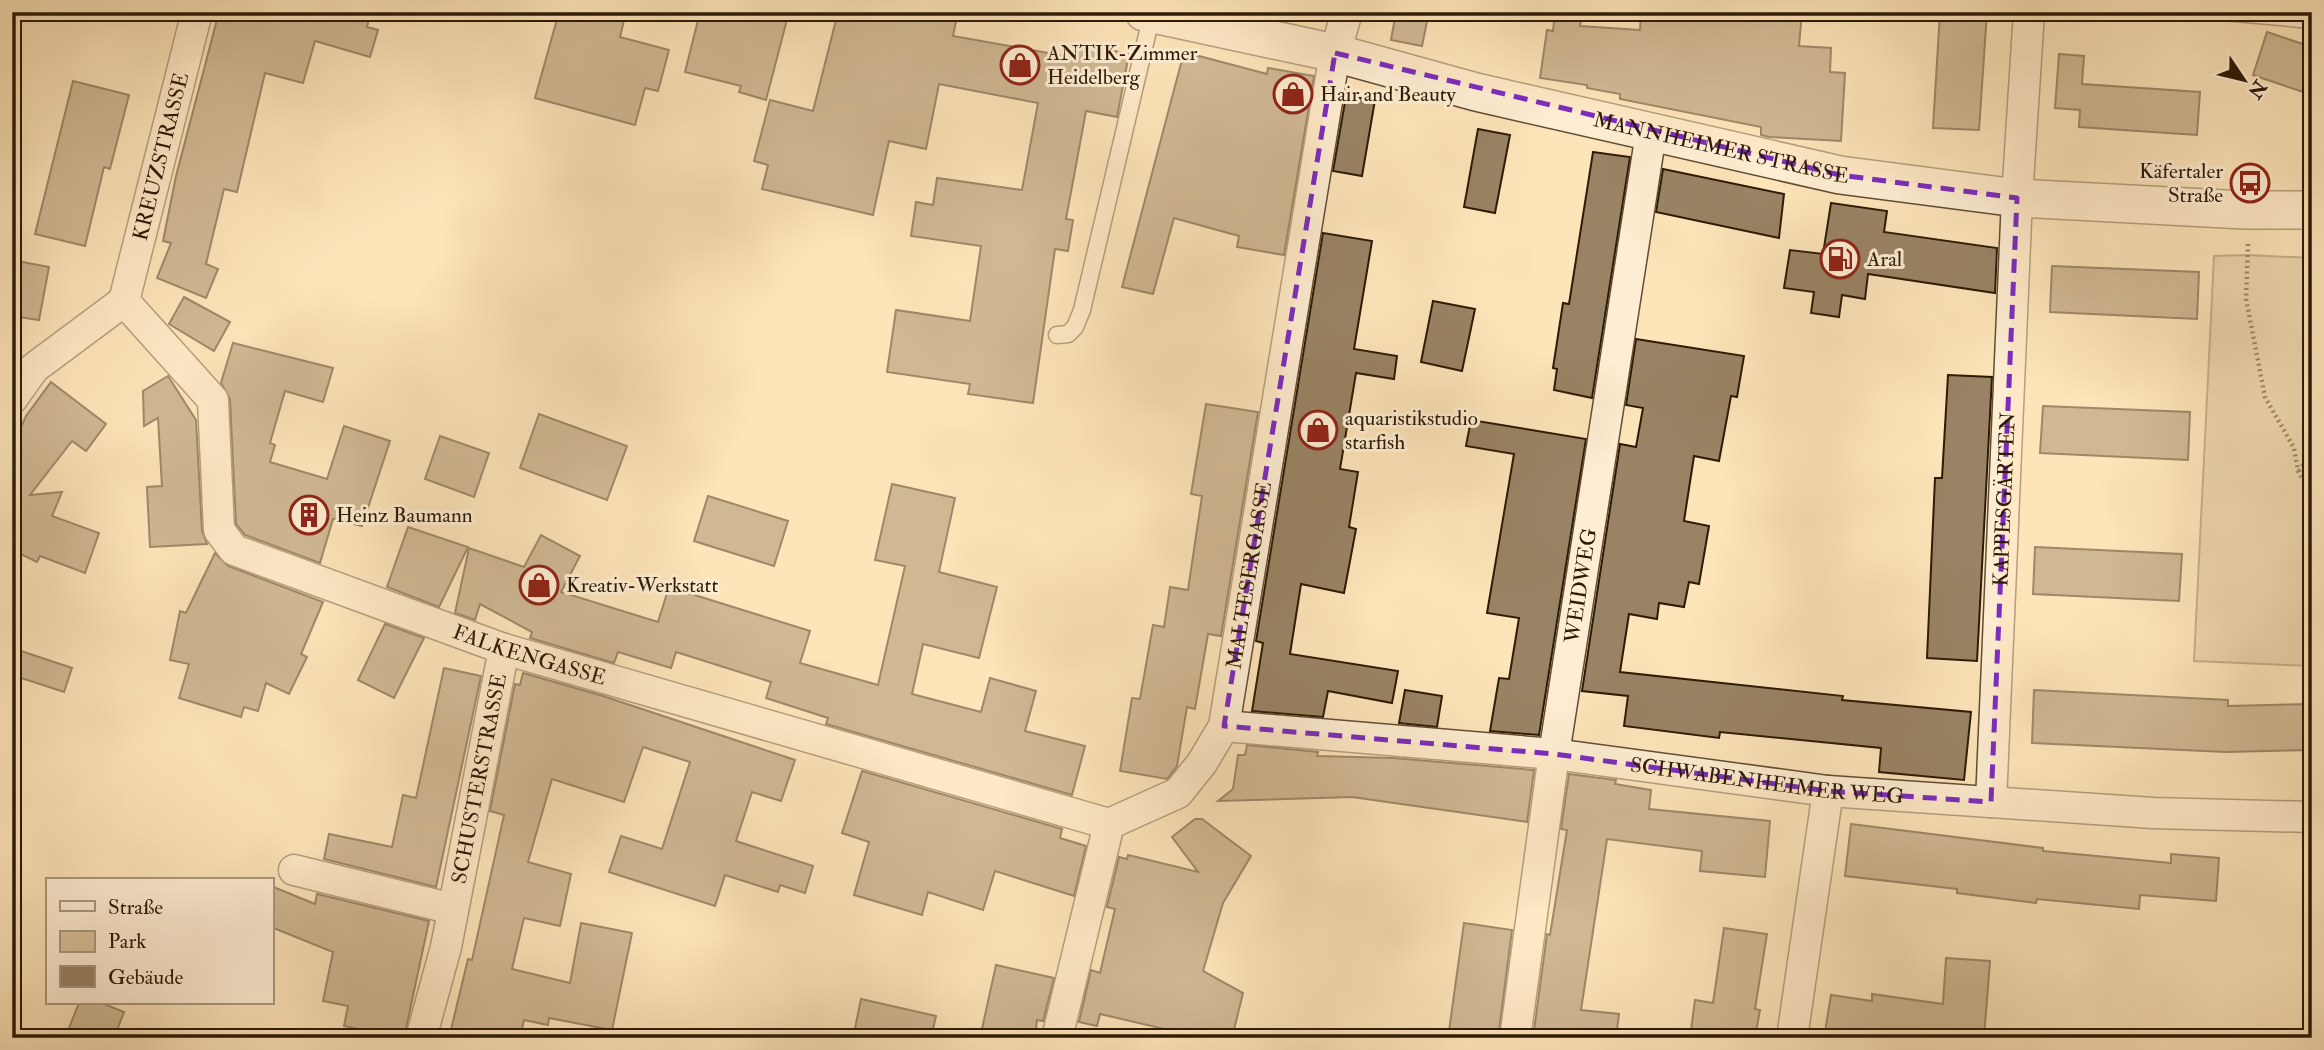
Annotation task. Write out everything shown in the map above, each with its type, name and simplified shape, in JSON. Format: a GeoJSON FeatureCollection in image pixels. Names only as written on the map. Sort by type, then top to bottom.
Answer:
{"type":"FeatureCollection","features":[{"type":"Feature","properties":{"kind":"street","name":"KREUZSTRASSE"},"geometry":{"type":"LineString","coordinates":[[124,301],[197,12]]}},
{"type":"Feature","properties":{"kind":"street","name":"MALTESERGASSE"},"geometry":{"type":"LineString","coordinates":[[1109,824],[1178,793],[1202,764],[1224,726],[1335,54],[1347,12]]}},
{"type":"Feature","properties":{"kind":"street","name":"KAPPESGÄRTEN"},"geometry":{"type":"LineString","coordinates":[[1991,802],[2017,198],[2029,12]]}},
{"type":"Feature","properties":{"kind":"street","name":"MANNHEIMER STRASSE"},"geometry":{"type":"LineString","coordinates":[[1148,13],[1335,54],[1651,134],[1840,175],[2017,198],[2253,210],[2312,210]]}},
{"type":"Feature","properties":{"kind":"street","name":"WEIDWEG"},"geometry":{"type":"LineString","coordinates":[[1516,1038],[1554,754],[1651,134]]}},
{"type":"Feature","properties":{"kind":"street"},"geometry":{"type":"LineString","coordinates":[[12,399],[23,363],[124,301]]}},
{"type":"Feature","properties":{"kind":"street","name":"FALKENGASSE"},"geometry":{"type":"LineString","coordinates":[[124,301],[213,400],[219,530],[234,550],[505,649],[1109,824]]}},
{"type":"Feature","properties":{"kind":"street","name":"SCHUSTERSTRASSE"},"geometry":{"type":"LineString","coordinates":[[421,1038],[453,909],[505,649]]}},
{"type":"Feature","properties":{"kind":"street","name":"SCHWABENHEIMER WEG"},"geometry":{"type":"LineString","coordinates":[[1224,726],[1554,754],[1828,791],[2152,813],[2312,817]]}},
{"type":"Feature","properties":{"kind":"street"},"geometry":{"type":"LineString","coordinates":[[1791,1038],[1828,791]]}},
{"type":"Feature","properties":{"kind":"street"},"geometry":{"type":"LineString","coordinates":[[1057,1038],[1109,824]]}},
{"type":"Feature","properties":{"kind":"street","name":"SCHUSTERSTRASSE"},"geometry":{"type":"LineString","coordinates":[[295,870],[453,909]]}},
{"type":"Feature","properties":{"kind":"lane"},"geometry":{"type":"LineString","coordinates":[[2224,12],[2312,20]]}},
{"type":"Feature","properties":{"kind":"lane"},"geometry":{"type":"LineString","coordinates":[[1057,335],[1068,334],[1075,327],[1082,310],[1148,13]]}},
{"type":"Feature","properties":{"kind":"path"},"geometry":{"type":"LineString","coordinates":[[2253,210],[2247,255],[2246,299],[2253,341],[2265,397],[2294,448],[2298,471],[2312,495]]}},
{"type":"Feature","properties":{"kind":"path"},"geometry":{"type":"LineString","coordinates":[[2298,471],[2312,453]]}},
{"type":"Feature","properties":{"kind":"highlighted area"},"geometry":{"type":"Polygon","coordinates":[[[1335,53],[1840,175],[2017,198],[1991,802],[1828,791],[1554,754],[1224,726],[1335,53]]]}},
{"type":"Feature","properties":{"kind":"green space"},"geometry":{"type":"Polygon","coordinates":[[[2214,256],[2312,258],[2312,666],[2194,661],[2214,256]]]}},
{"type":"Feature","properties":{"kind":"building"},"geometry":{"type":"Polygon","coordinates":[[[219,12],[371,12],[367,27],[378,30],[370,57],[315,41],[303,83],[265,73],[237,192],[224,189],[206,264],[218,269],[206,298],[157,278],[171,243],[163,241],[176,176],[219,12]]]}},
{"type":"Feature","properties":{"kind":"building"},"geometry":{"type":"Polygon","coordinates":[[[559,12],[626,12],[620,37],[669,50],[658,91],[645,88],[635,125],[535,98],[559,12]]]}},
{"type":"Feature","properties":{"kind":"building"},"geometry":{"type":"Polygon","coordinates":[[[700,12],[789,12],[766,100],[739,92],[741,86],[685,72],[700,12]]]}},
{"type":"Feature","properties":{"kind":"building"},"geometry":{"type":"Polygon","coordinates":[[[838,12],[958,12],[953,36],[1071,57],[1074,43],[1129,54],[1117,117],[1086,111],[1066,219],[1073,220],[1068,251],[1055,249],[1033,403],[968,394],[970,384],[887,372],[896,310],[970,321],[981,246],[911,236],[916,202],[933,205],[937,178],[1022,190],[1038,103],[939,84],[926,149],[889,141],[873,215],[762,189],[768,165],[754,161],[770,100],[813,111],[838,12]]]}},
{"type":"Feature","properties":{"kind":"building"},"geometry":{"type":"Polygon","coordinates":[[[1396,12],[1429,12],[1422,46],[1391,40],[1396,12]]]}},
{"type":"Feature","properties":{"kind":"building"},"geometry":{"type":"Polygon","coordinates":[[[1555,12],[1582,12],[1580,26],[1640,30],[1641,12],[1802,12],[1799,46],[1831,48],[1830,72],[1845,73],[1841,141],[1769,137],[1761,135],[1761,127],[1620,99],[1620,94],[1587,88],[1587,85],[1540,78],[1547,30],[1553,31],[1555,12]]]}},
{"type":"Feature","properties":{"kind":"building"},"geometry":{"type":"Polygon","coordinates":[[[1940,12],[1987,12],[1979,130],[1933,128],[1940,12]]]}},
{"type":"Feature","properties":{"kind":"building"},"geometry":{"type":"Polygon","coordinates":[[[2267,32],[2312,47],[2312,95],[2253,75],[2267,32]]]}},
{"type":"Feature","properties":{"kind":"building"},"geometry":{"type":"Polygon","coordinates":[[[1184,52],[1267,74],[1268,68],[1314,76],[1284,255],[1237,247],[1239,236],[1174,218],[1153,294],[1122,287],[1184,52]]]}},
{"type":"Feature","properties":{"kind":"building"},"geometry":{"type":"Polygon","coordinates":[[[2059,54],[2084,56],[2082,84],[2200,92],[2197,135],[2079,127],[2080,110],[2055,108],[2059,54]]]}},
{"type":"Feature","properties":{"kind":"building"},"geometry":{"type":"Polygon","coordinates":[[[73,81],[129,95],[110,169],[104,167],[85,246],[35,234],[73,81]]]}},
{"type":"Feature","properties":{"kind":"building"},"geometry":{"type":"Polygon","coordinates":[[[1346,96],[1375,100],[1362,176],[1333,171],[1346,96]]]}},
{"type":"Feature","properties":{"kind":"building"},"geometry":{"type":"Polygon","coordinates":[[[1478,129],[1510,135],[1495,213],[1464,207],[1478,129]]]}},
{"type":"Feature","properties":{"kind":"building"},"geometry":{"type":"Polygon","coordinates":[[[1593,152],[1630,157],[1592,398],[1554,390],[1557,369],[1553,368],[1563,303],[1569,304],[1593,152]]]}},
{"type":"Feature","properties":{"kind":"building"},"geometry":{"type":"Polygon","coordinates":[[[1663,169],[1784,194],[1779,238],[1656,212],[1663,169]]]}},
{"type":"Feature","properties":{"kind":"building"},"geometry":{"type":"Polygon","coordinates":[[[1831,203],[1887,211],[1884,232],[1997,248],[1995,293],[1868,274],[1865,299],[1842,295],[1839,317],[1811,313],[1814,292],[1784,288],[1790,250],[1823,254],[1831,203]]]}},
{"type":"Feature","properties":{"kind":"building"},"geometry":{"type":"Polygon","coordinates":[[[1323,233],[1372,241],[1354,349],[1397,356],[1394,379],[1356,373],[1340,469],[1358,472],[1349,527],[1356,529],[1344,593],[1301,584],[1290,654],[1398,671],[1392,703],[1328,691],[1323,717],[1252,711],[1263,643],[1256,641],[1323,233]]]}},
{"type":"Feature","properties":{"kind":"building"},"geometry":{"type":"Polygon","coordinates":[[[12,260],[49,267],[39,320],[12,316],[12,260]]]}},
{"type":"Feature","properties":{"kind":"building"},"geometry":{"type":"Polygon","coordinates":[[[2052,266],[2199,272],[2197,319],[2050,312],[2052,266]]]}},
{"type":"Feature","properties":{"kind":"building"},"geometry":{"type":"Polygon","coordinates":[[[184,297],[230,322],[214,351],[169,324],[184,297]]]}},
{"type":"Feature","properties":{"kind":"building"},"geometry":{"type":"Polygon","coordinates":[[[1433,301],[1475,309],[1462,371],[1421,362],[1433,301]]]}},
{"type":"Feature","properties":{"kind":"building"},"geometry":{"type":"Polygon","coordinates":[[[1636,339],[1744,356],[1737,397],[1731,396],[1719,461],[1694,456],[1684,521],[1709,526],[1699,584],[1689,582],[1684,607],[1659,603],[1657,619],[1629,614],[1620,672],[1843,696],[1842,700],[1971,712],[1964,780],[1879,772],[1881,748],[1720,732],[1719,738],[1624,726],[1628,696],[1582,691],[1620,444],[1636,447],[1643,408],[1626,405],[1636,339]]]}},
{"type":"Feature","properties":{"kind":"building"},"geometry":{"type":"Polygon","coordinates":[[[233,343],[333,368],[323,402],[285,391],[270,443],[275,445],[270,462],[327,479],[344,426],[390,441],[362,526],[333,519],[320,563],[245,535],[236,524],[230,399],[221,383],[233,343]]]}},
{"type":"Feature","properties":{"kind":"building"},"geometry":{"type":"Polygon","coordinates":[[[1948,375],[1992,377],[1977,661],[1927,658],[1935,478],[1942,478],[1948,375]]]}},
{"type":"Feature","properties":{"kind":"building"},"geometry":{"type":"Polygon","coordinates":[[[168,376],[196,420],[202,531],[207,544],[150,547],[147,487],[162,486],[158,418],[144,426],[143,391],[168,376]]]}},
{"type":"Feature","properties":{"kind":"building"},"geometry":{"type":"Polygon","coordinates":[[[51,382],[106,424],[86,451],[72,441],[30,495],[62,492],[52,516],[99,533],[85,573],[40,556],[37,562],[12,550],[12,447],[26,416],[51,382]]]}},
{"type":"Feature","properties":{"kind":"building"},"geometry":{"type":"Polygon","coordinates":[[[1206,404],[1258,412],[1221,636],[1208,634],[1195,709],[1187,707],[1177,766],[1167,779],[1120,771],[1132,698],[1140,699],[1153,625],[1164,627],[1170,587],[1188,590],[1202,496],[1191,494],[1206,404]]]}},
{"type":"Feature","properties":{"kind":"building"},"geometry":{"type":"Polygon","coordinates":[[[2043,406],[2190,412],[2188,460],[2040,453],[2043,406]]]}},
{"type":"Feature","properties":{"kind":"building"},"geometry":{"type":"Polygon","coordinates":[[[539,414],[627,446],[607,500],[520,468],[539,414]]]}},
{"type":"Feature","properties":{"kind":"building"},"geometry":{"type":"Polygon","coordinates":[[[1471,420],[1586,439],[1539,735],[1490,731],[1499,678],[1509,679],[1519,618],[1487,613],[1514,454],[1466,446],[1471,420]]]}},
{"type":"Feature","properties":{"kind":"building"},"geometry":{"type":"Polygon","coordinates":[[[440,436],[489,453],[474,497],[425,479],[440,436]]]}},
{"type":"Feature","properties":{"kind":"building"},"geometry":{"type":"Polygon","coordinates":[[[892,484],[955,498],[939,572],[997,587],[979,658],[923,644],[912,694],[981,712],[990,678],[1036,691],[1025,731],[1085,746],[1072,795],[826,724],[828,718],[766,698],[771,682],[676,652],[671,668],[618,652],[614,663],[530,638],[532,632],[480,604],[475,620],[455,613],[469,548],[524,567],[541,535],[580,556],[561,592],[658,622],[669,587],[810,631],[800,663],[878,685],[905,566],[875,560],[892,484]]]}},
{"type":"Feature","properties":{"kind":"building"},"geometry":{"type":"Polygon","coordinates":[[[708,496],[788,521],[774,566],[694,541],[708,496]]]}},
{"type":"Feature","properties":{"kind":"building"},"geometry":{"type":"Polygon","coordinates":[[[408,527],[468,547],[439,607],[387,587],[408,527]]]}},
{"type":"Feature","properties":{"kind":"building"},"geometry":{"type":"Polygon","coordinates":[[[2035,547],[2182,554],[2179,601],[2033,594],[2035,547]]]}},
{"type":"Feature","properties":{"kind":"building"},"geometry":{"type":"Polygon","coordinates":[[[215,553],[228,566],[323,602],[301,654],[307,657],[289,694],[266,683],[258,711],[244,707],[241,717],[179,698],[189,664],[170,660],[180,611],[186,613],[215,553]]]}},
{"type":"Feature","properties":{"kind":"building"},"geometry":{"type":"Polygon","coordinates":[[[385,624],[424,638],[394,698],[358,680],[385,624]]]}},
{"type":"Feature","properties":{"kind":"building"},"geometry":{"type":"Polygon","coordinates":[[[12,648],[72,668],[64,692],[12,675],[12,648]]]}},
{"type":"Feature","properties":{"kind":"building"},"geometry":{"type":"Polygon","coordinates":[[[444,668],[481,676],[436,887],[324,859],[329,834],[392,847],[403,795],[416,798],[444,668]]]}},
{"type":"Feature","properties":{"kind":"building"},"geometry":{"type":"Polygon","coordinates":[[[523,673],[603,696],[795,760],[781,801],[752,792],[736,841],[813,866],[805,893],[780,885],[778,892],[725,875],[715,906],[609,872],[621,836],[662,849],[690,762],[643,747],[624,802],[552,779],[528,862],[571,874],[560,926],[524,918],[512,969],[570,983],[581,923],[632,933],[612,1030],[549,1018],[548,1025],[524,1020],[520,1038],[449,1038],[468,959],[472,960],[504,815],[490,811],[515,684],[520,685],[523,673]]]}},
{"type":"Feature","properties":{"kind":"building"},"geometry":{"type":"Polygon","coordinates":[[[1405,690],[1442,696],[1437,727],[1399,723],[1405,690]]]}},
{"type":"Feature","properties":{"kind":"building"},"geometry":{"type":"Polygon","coordinates":[[[2034,690],[2228,700],[2228,706],[2312,704],[2312,750],[2226,752],[2032,743],[2034,690]]]}},
{"type":"Feature","properties":{"kind":"building"},"geometry":{"type":"Polygon","coordinates":[[[1247,745],[1318,752],[1317,756],[1393,758],[1534,770],[1527,822],[1352,797],[1218,801],[1233,789],[1238,755],[1245,755],[1247,745]]]}},
{"type":"Feature","properties":{"kind":"building"},"geometry":{"type":"Polygon","coordinates":[[[862,771],[1062,829],[1060,838],[1086,846],[1074,896],[995,871],[983,910],[928,892],[922,915],[854,895],[869,842],[842,833],[862,771]]]}},
{"type":"Feature","properties":{"kind":"building"},"geometry":{"type":"Polygon","coordinates":[[[1569,774],[1616,780],[1615,784],[1651,790],[1649,809],[1770,821],[1765,877],[1700,871],[1702,851],[1607,839],[1581,1010],[1619,1014],[1616,1038],[1533,1038],[1547,934],[1550,935],[1567,830],[1561,829],[1569,774]]]}},
{"type":"Feature","properties":{"kind":"building"},"geometry":{"type":"Polygon","coordinates":[[[1195,819],[1202,819],[1251,856],[1223,903],[1203,971],[1243,993],[1232,1038],[1172,1038],[1173,1031],[1100,1014],[1097,1026],[1079,1022],[1091,970],[1100,973],[1115,909],[1107,907],[1119,857],[1127,859],[1128,855],[1198,872],[1172,837],[1195,819]]]}},
{"type":"Feature","properties":{"kind":"building"},"geometry":{"type":"Polygon","coordinates":[[[1851,824],[2043,848],[2043,851],[2171,863],[2171,854],[2219,858],[2216,901],[2140,895],[2139,909],[2037,899],[2036,903],[1957,893],[1957,889],[1845,876],[1851,824]]]}},
{"type":"Feature","properties":{"kind":"building"},"geometry":{"type":"Polygon","coordinates":[[[273,887],[315,904],[317,894],[429,921],[404,1038],[366,1038],[368,1031],[344,1026],[348,1006],[323,1001],[333,952],[273,928],[273,887]]]}},
{"type":"Feature","properties":{"kind":"building"},"geometry":{"type":"Polygon","coordinates":[[[1464,923],[1512,930],[1498,1038],[1448,1038],[1464,923]]]}},
{"type":"Feature","properties":{"kind":"building"},"geometry":{"type":"Polygon","coordinates":[[[1724,928],[1767,934],[1755,1009],[1760,1010],[1755,1038],[1690,1038],[1695,1000],[1713,1003],[1724,928]]]}},
{"type":"Feature","properties":{"kind":"building"},"geometry":{"type":"Polygon","coordinates":[[[1946,958],[1990,961],[1984,1038],[1824,1038],[1831,995],[1872,1001],[1872,994],[1943,1004],[1946,958]]]}},
{"type":"Feature","properties":{"kind":"building"},"geometry":{"type":"Polygon","coordinates":[[[996,965],[1054,978],[1043,1021],[1037,1020],[1035,1038],[980,1038],[996,965]]]}},
{"type":"Feature","properties":{"kind":"building"},"geometry":{"type":"Polygon","coordinates":[[[861,999],[936,1016],[931,1038],[853,1038],[861,999]]]}},
{"type":"Feature","properties":{"kind":"building"},"geometry":{"type":"Polygon","coordinates":[[[79,1004],[104,1004],[124,1012],[114,1038],[65,1038],[79,1004]]]}},
{"type":"Feature","properties":{"kind":"place","name":"ANTIK-Zimmer Heidelberg"},"geometry":{"type":"Point","coordinates":[1020,65]}},
{"type":"Feature","properties":{"kind":"place","name":"Hair and Beauty"},"geometry":{"type":"Point","coordinates":[1293,94]}},
{"type":"Feature","properties":{"kind":"place","name":"Käfertaler Straße"},"geometry":{"type":"Point","coordinates":[2250,183]}},
{"type":"Feature","properties":{"kind":"place","name":"Aral"},"geometry":{"type":"Point","coordinates":[1840,259]}},
{"type":"Feature","properties":{"kind":"place","name":"aquaristikstudio starfish"},"geometry":{"type":"Point","coordinates":[1318,430]}},
{"type":"Feature","properties":{"kind":"place","name":"Heinz Baumann"},"geometry":{"type":"Point","coordinates":[309,515]}},
{"type":"Feature","properties":{"kind":"place","name":"Kreativ-Werkstatt"},"geometry":{"type":"Point","coordinates":[539,585]}}]}
